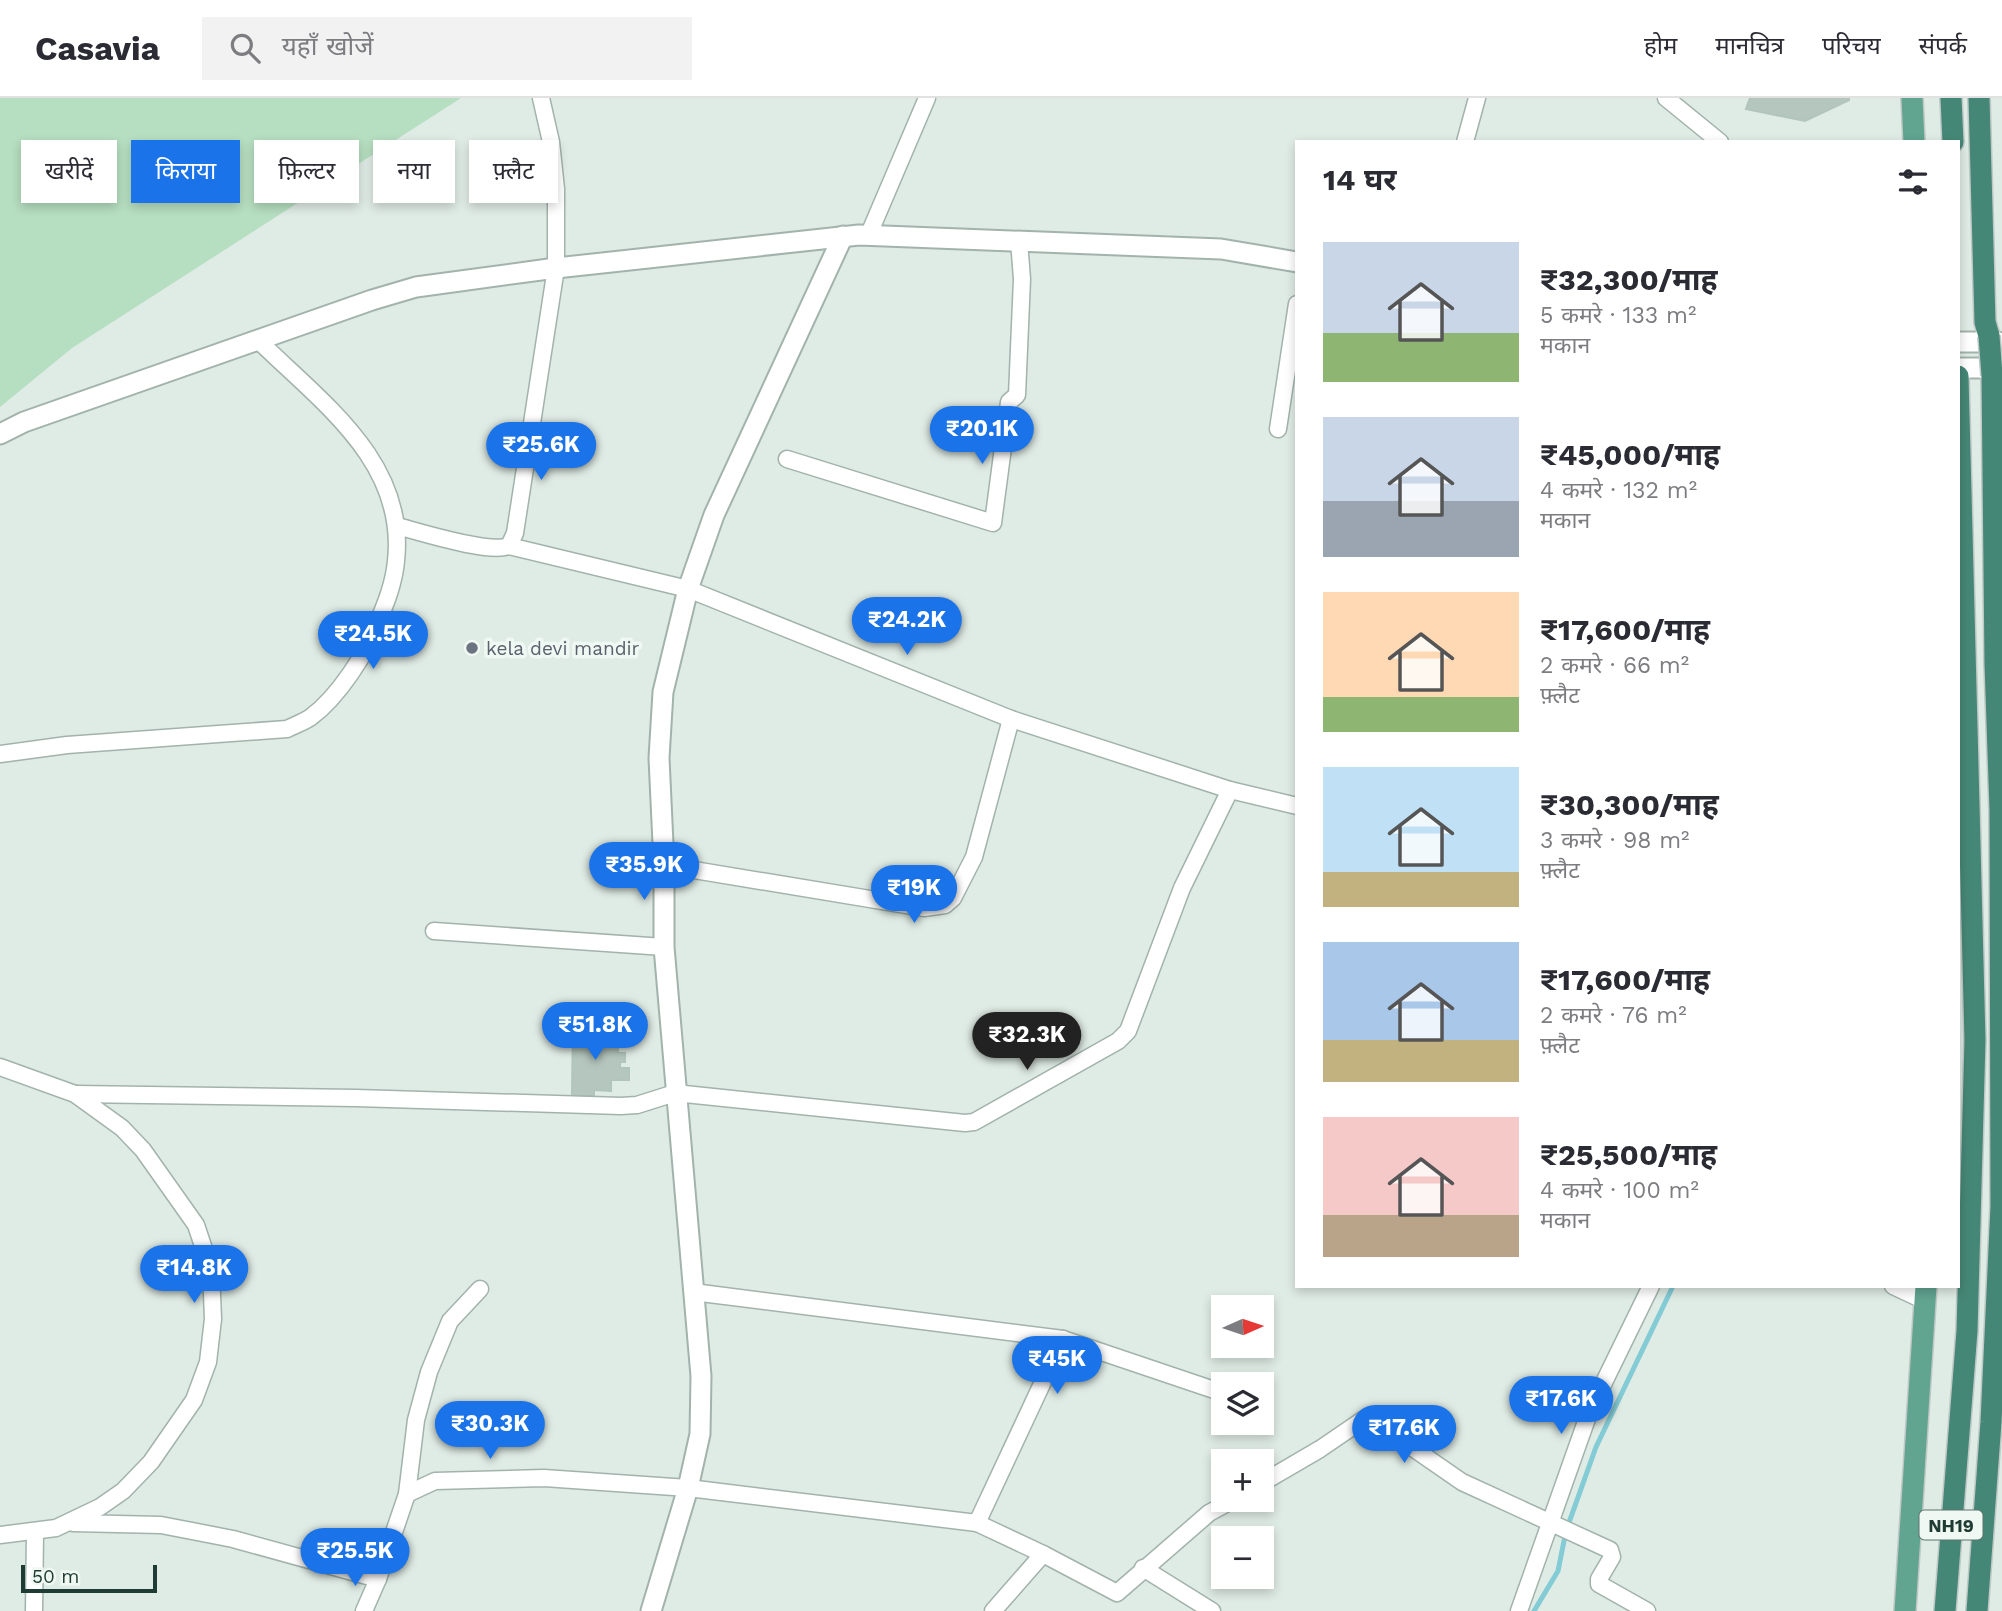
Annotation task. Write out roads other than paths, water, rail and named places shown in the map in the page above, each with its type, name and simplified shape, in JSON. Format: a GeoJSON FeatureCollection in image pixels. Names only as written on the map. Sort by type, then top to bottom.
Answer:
{"type":"FeatureCollection","features":[{"type":"Feature","properties":{"kind":"highway"},"geometry":{"type":"LineString","coordinates":[[1951,98],[1953,140]]}},
{"type":"Feature","properties":{"kind":"highway","name":"NH19"},"geometry":{"type":"LineString","coordinates":[[1977,1611],[1992,1422],[2001,1206],[2000,824],[1995,664],[1992,375],[1989,336],[1985,322],[1979,98]]}},
{"type":"Feature","properties":{"kind":"highway","name":"NH19"},"geometry":{"type":"LineString","coordinates":[[1945,1611],[1967,1331],[1975,1040],[1960,454]]}},
{"type":"Feature","properties":{"kind":"main road"},"geometry":{"type":"LineString","coordinates":[[1912,98],[1914,140]]}},
{"type":"Feature","properties":{"kind":"main road"},"geometry":{"type":"LineString","coordinates":[[1905,1611],[1926,1294]]}},
{"type":"Feature","properties":{"kind":"street"},"geometry":{"type":"LineString","coordinates":[[869,234],[927,98]]}},
{"type":"Feature","properties":{"kind":"street"},"geometry":{"type":"LineString","coordinates":[[1466,140],[1477,98]]}},
{"type":"Feature","properties":{"kind":"street"},"geometry":{"type":"LineString","coordinates":[[1666,98],[1718,140]]}},
{"type":"Feature","properties":{"kind":"street"},"geometry":{"type":"LineString","coordinates":[[509,546],[514,533],[556,268],[556,189],[544,99]]}},
{"type":"Feature","properties":{"kind":"street"},"geometry":{"type":"LineString","coordinates":[[0,434],[24,422],[372,300],[416,288],[556,268],[869,234],[1221,249],[1295,262]]}},
{"type":"Feature","properties":{"kind":"street"},"geometry":{"type":"LineString","coordinates":[[651,1611],[688,1488],[699,1434],[701,1376],[664,947],[660,719],[668,666],[688,589],[714,515],[843,236]]}},
{"type":"Feature","properties":{"kind":"street"},"geometry":{"type":"LineString","coordinates":[[788,459],[993,523],[1009,402],[1017,395],[1022,279],[1019,241]]}},
{"type":"Feature","properties":{"kind":"street"},"geometry":{"type":"LineString","coordinates":[[1278,429],[1295,317]]}},
{"type":"Feature","properties":{"kind":"street"},"geometry":{"type":"LineString","coordinates":[[0,754],[67,745],[288,729],[311,717],[340,688],[374,635],[390,593],[396,562],[397,526],[388,492],[379,469],[364,446],[259,341]]}},
{"type":"Feature","properties":{"kind":"street"},"geometry":{"type":"LineString","coordinates":[[1960,342],[1998,342],[2002,346]]}},
{"type":"Feature","properties":{"kind":"street"},"geometry":{"type":"LineString","coordinates":[[1960,369],[2002,366]]}},
{"type":"Feature","properties":{"kind":"street"},"geometry":{"type":"LineString","coordinates":[[397,526],[460,542],[499,548],[509,546],[688,589],[1011,719],[1230,790],[1295,806]]}},
{"type":"Feature","properties":{"kind":"street"},"geometry":{"type":"LineString","coordinates":[[664,865],[924,908],[945,905],[961,885],[974,857],[1011,719]]}},
{"type":"Feature","properties":{"kind":"street"},"geometry":{"type":"LineString","coordinates":[[75,1094],[356,1098],[621,1106],[637,1105],[675,1093],[965,1123],[980,1120],[1118,1041],[1128,1031],[1182,888],[1230,790]]}},
{"type":"Feature","properties":{"kind":"street"},"geometry":{"type":"LineString","coordinates":[[434,931],[664,947]]}},
{"type":"Feature","properties":{"kind":"street"},"geometry":{"type":"LineString","coordinates":[[0,1067],[75,1094],[122,1128],[143,1150],[196,1225],[211,1270],[214,1319],[208,1362],[194,1400],[151,1462],[123,1491],[100,1507],[69,1522],[35,1532],[0,1535]]}},
{"type":"Feature","properties":{"kind":"street"},"geometry":{"type":"LineString","coordinates":[[1519,1611],[1558,1527],[1589,1413],[1650,1288]]}},
{"type":"Feature","properties":{"kind":"street"},"geometry":{"type":"LineString","coordinates":[[1901,1288],[1926,1294]]}},
{"type":"Feature","properties":{"kind":"street"},"geometry":{"type":"LineString","coordinates":[[368,1609],[407,1494],[416,1420],[429,1372],[450,1321],[480,1289]]}},
{"type":"Feature","properties":{"kind":"street"},"geometry":{"type":"LineString","coordinates":[[693,1292],[1063,1339],[1211,1389]]}},
{"type":"Feature","properties":{"kind":"street"},"geometry":{"type":"LineString","coordinates":[[977,1523],[1063,1339]]}},
{"type":"Feature","properties":{"kind":"street"},"geometry":{"type":"LineString","coordinates":[[1274,1476],[1364,1419],[1371,1419],[1462,1482],[1613,1553],[1598,1581],[1599,1584],[1647,1611]]}},
{"type":"Feature","properties":{"kind":"street"},"geometry":{"type":"LineString","coordinates":[[407,1494],[435,1481],[544,1478],[688,1488],[977,1523],[1117,1593],[1211,1512]]}},
{"type":"Feature","properties":{"kind":"street"},"geometry":{"type":"LineString","coordinates":[[69,1522],[161,1525],[233,1539],[378,1579]]}},
{"type":"Feature","properties":{"kind":"street"},"geometry":{"type":"LineString","coordinates":[[34,1611],[35,1532]]}},
{"type":"Feature","properties":{"kind":"street"},"geometry":{"type":"LineString","coordinates":[[993,1611],[1043,1554]]}},
{"type":"Feature","properties":{"kind":"street"},"geometry":{"type":"LineString","coordinates":[[1143,1568],[1212,1611]]}},
{"type":"Feature","properties":{"kind":"waterway"},"geometry":{"type":"LineString","coordinates":[[1534,1611],[1558,1571],[1566,1531],[1596,1447],[1672,1288]]}},
{"type":"Feature","properties":{"kind":"place","name":"kela devi mandir"},"geometry":{"type":"Point","coordinates":[472,648]}}]}
